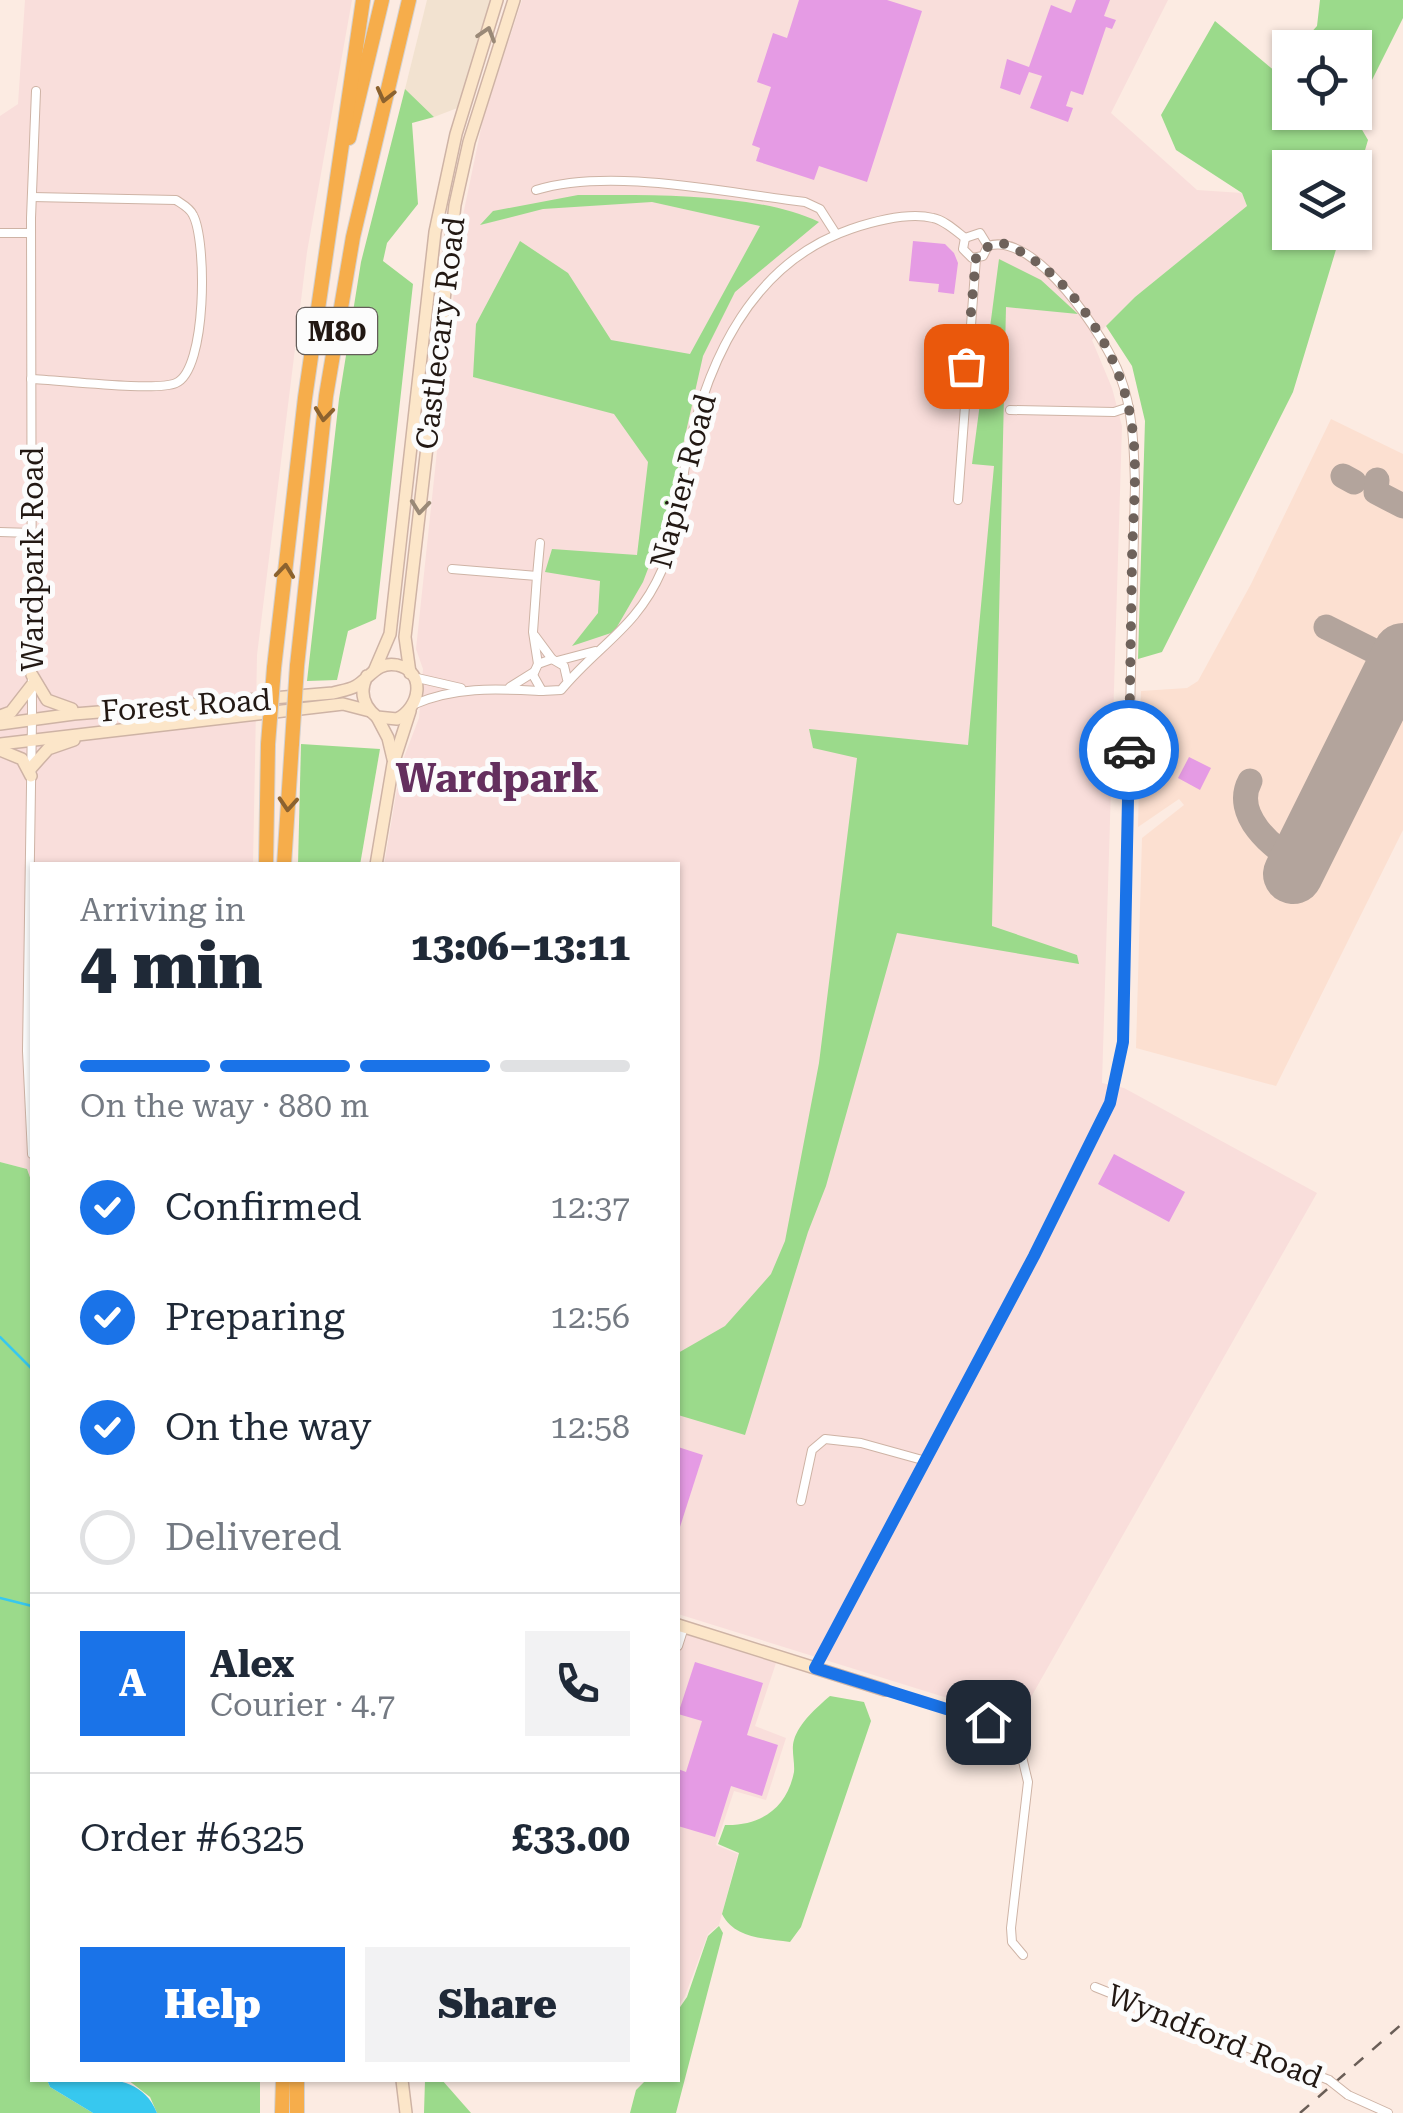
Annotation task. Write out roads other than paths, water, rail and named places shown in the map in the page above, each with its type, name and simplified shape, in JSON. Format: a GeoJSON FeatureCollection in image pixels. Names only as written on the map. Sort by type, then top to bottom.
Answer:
{"type":"FeatureCollection","features":[{"type":"Feature","properties":{"kind":"highway","name":"M80"},"geometry":{"type":"LineString","coordinates":[[266,862],[274,668],[324,251],[363,0]]}},
{"type":"Feature","properties":{"kind":"highway","name":"M80"},"geometry":{"type":"LineString","coordinates":[[324,251],[382,0]]}},
{"type":"Feature","properties":{"kind":"highway","name":"M80"},"geometry":{"type":"LineString","coordinates":[[284,862],[296,666],[326,396],[352,237],[409,0]]}},
{"type":"Feature","properties":{"kind":"highway"},"geometry":{"type":"LineString","coordinates":[[282,2082],[282,2113]]}},
{"type":"Feature","properties":{"kind":"highway"},"geometry":{"type":"LineString","coordinates":[[296,2082],[296,2113]]}},
{"type":"Feature","properties":{"kind":"main road","name":"Castlecary Road"},"geometry":{"type":"LineString","coordinates":[[371,673],[392,622],[435,232],[456,134],[497,0]]}},
{"type":"Feature","properties":{"kind":"main road","name":"Castlecary Road"},"geometry":{"type":"LineString","coordinates":[[412,675],[406,636],[455,205],[469,142],[514,0]]}},
{"type":"Feature","properties":{"kind":"main road"},"geometry":{"type":"LineString","coordinates":[[377,862],[394,764],[418,692],[412,675],[391,664],[371,673],[363,695],[388,738],[394,764]]}},
{"type":"Feature","properties":{"kind":"main road","name":"Forest Road"},"geometry":{"type":"LineString","coordinates":[[0,725],[333,692],[353,688],[371,673]]}},
{"type":"Feature","properties":{"kind":"main road"},"geometry":{"type":"LineString","coordinates":[[0,716],[12,712],[32,680],[48,700],[62,708],[108,712]]}},
{"type":"Feature","properties":{"kind":"main road","name":"Forest Road"},"geometry":{"type":"LineString","coordinates":[[0,747],[32,739],[343,704],[373,714]]}},
{"type":"Feature","properties":{"kind":"main road"},"geometry":{"type":"LineString","coordinates":[[373,714],[398,719],[412,708]]}},
{"type":"Feature","properties":{"kind":"main road"},"geometry":{"type":"LineString","coordinates":[[32,720],[43,731],[60,736]]}},
{"type":"Feature","properties":{"kind":"main road"},"geometry":{"type":"LineString","coordinates":[[0,725],[22,731],[32,739]]}},
{"type":"Feature","properties":{"kind":"main road"},"geometry":{"type":"LineString","coordinates":[[0,747],[22,759],[31,772],[48,748],[107,730]]}},
{"type":"Feature","properties":{"kind":"main road"},"geometry":{"type":"LineString","coordinates":[[681,1626],[884,1690]]}},
{"type":"Feature","properties":{"kind":"main road"},"geometry":{"type":"LineString","coordinates":[[402,2082],[406,2113]]}},
{"type":"Feature","properties":{"kind":"street","name":"Wardpark Road"},"geometry":{"type":"LineString","coordinates":[[30,1112],[27,1050],[32,739],[31,233],[36,91]]}},
{"type":"Feature","properties":{"kind":"street"},"geometry":{"type":"LineString","coordinates":[[536,190],[560,183],[605,180],[805,202],[820,209],[836,234]]}},
{"type":"Feature","properties":{"kind":"street"},"geometry":{"type":"LineString","coordinates":[[31,379],[139,387],[177,383],[191,370],[199,342],[200,280],[198,233],[192,212],[176,200],[32,197]]}},
{"type":"Feature","properties":{"kind":"street","name":"Napier Road"},"geometry":{"type":"LineString","coordinates":[[567,679],[632,622],[665,565],[678,516],[688,451],[704,397],[744,308],[773,274],[836,234],[894,218],[932,218],[965,238],[980,233],[988,246],[999,242],[1015,248],[1066,290],[1119,374],[1129,408],[1135,484],[1123,1042],[1110,1103],[815,1668]]}},
{"type":"Feature","properties":{"kind":"street"},"geometry":{"type":"LineString","coordinates":[[0,233],[31,233]]}},
{"type":"Feature","properties":{"kind":"street"},"geometry":{"type":"LineString","coordinates":[[965,238],[965,253],[976,258]]}},
{"type":"Feature","properties":{"kind":"street"},"geometry":{"type":"LineString","coordinates":[[976,258],[986,253],[988,246]]}},
{"type":"Feature","properties":{"kind":"street"},"geometry":{"type":"LineString","coordinates":[[958,500],[976,258]]}},
{"type":"Feature","properties":{"kind":"street"},"geometry":{"type":"LineString","coordinates":[[1010,410],[1114,412],[1129,408]]}},
{"type":"Feature","properties":{"kind":"street"},"geometry":{"type":"LineString","coordinates":[[0,532],[32,533]]}},
{"type":"Feature","properties":{"kind":"street"},"geometry":{"type":"LineString","coordinates":[[540,543],[533,632],[535,684],[542,691]]}},
{"type":"Feature","properties":{"kind":"street"},"geometry":{"type":"LineString","coordinates":[[452,569],[537,576]]}},
{"type":"Feature","properties":{"kind":"street"},"geometry":{"type":"LineString","coordinates":[[412,708],[438,694],[471,690],[558,692],[567,679],[564,666],[533,632]]}},
{"type":"Feature","properties":{"kind":"street","name":"Napier Road"},"geometry":{"type":"LineString","coordinates":[[555,660],[590,654],[608,644]]}},
{"type":"Feature","properties":{"kind":"street"},"geometry":{"type":"LineString","coordinates":[[506,688],[555,660]]}},
{"type":"Feature","properties":{"kind":"street"},"geometry":{"type":"LineString","coordinates":[[412,675],[471,690]]}},
{"type":"Feature","properties":{"kind":"street"},"geometry":{"type":"LineString","coordinates":[[801,1500],[812,1450],[825,1438],[861,1443],[926,1461]]}},
{"type":"Feature","properties":{"kind":"street"},"geometry":{"type":"LineString","coordinates":[[884,1690],[988,1722],[1012,1740],[1022,1756],[1028,1782],[1011,1928],[1012,1942],[1023,1955]]}},
{"type":"Feature","properties":{"kind":"street","name":"Wyndford Road"},"geometry":{"type":"LineString","coordinates":[[1095,1988],[1329,2080],[1348,2095],[1388,2113]]}},
{"type":"Feature","properties":{"kind":"water"},"geometry":{"type":"Polygon","coordinates":[[[48,2082],[125,2083],[149,2099],[157,2113],[93,2113],[48,2082]]]}},
{"type":"Feature","properties":{"kind":"waterway"},"geometry":{"type":"LineString","coordinates":[[0,1337],[30,1367]]}},
{"type":"Feature","properties":{"kind":"waterway"},"geometry":{"type":"LineString","coordinates":[[0,1598],[30,1606]]}},
{"type":"Feature","properties":{"kind":"railway"},"geometry":{"type":"LineString","coordinates":[[1300,2113],[1403,2023]]}},
{"type":"Feature","properties":{"kind":"district","name":"Wardpark"},"geometry":{"type":"Point","coordinates":[497,778]}}]}
